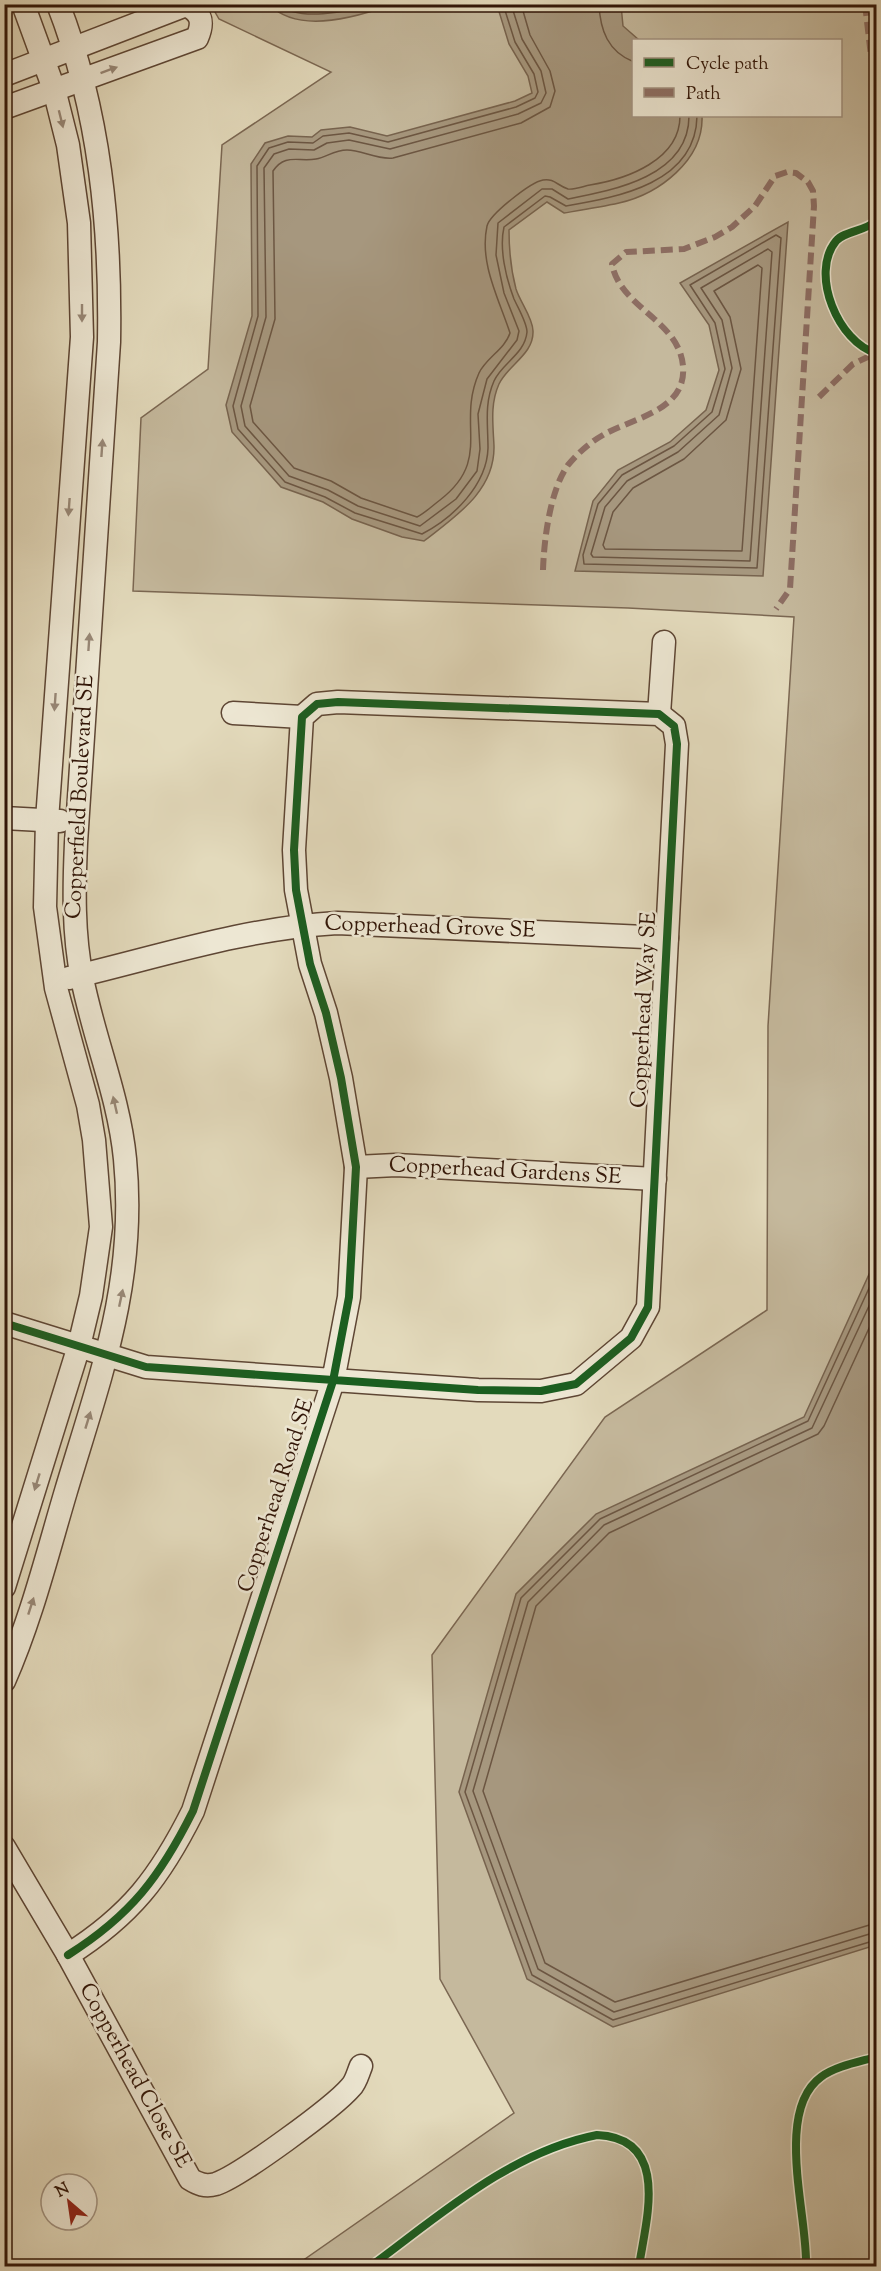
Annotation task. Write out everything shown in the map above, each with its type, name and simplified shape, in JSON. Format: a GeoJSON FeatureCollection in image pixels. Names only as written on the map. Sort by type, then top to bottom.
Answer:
{"type":"FeatureCollection","features":[{"type":"Feature","properties":{"kind":"street","name":"Copperfield Boulevard SE"},"geometry":{"type":"LineString","coordinates":[[4,1587],[80,1346],[98,1259],[101,1227],[99,1185],[88,1105],[56,982],[45,907],[47,820],[82,326],[79,223],[68,145],[54,89],[23,4]]}},
{"type":"Feature","properties":{"kind":"street","name":"Copperfield Boulevard SE"},"geometry":{"type":"LineString","coordinates":[[4,1681],[42,1572],[107,1355],[122,1291],[126,1260],[128,1191],[118,1117],[81,975],[75,923],[77,822],[109,342],[110,284],[102,184],[83,79],[58,4]]}},
{"type":"Feature","properties":{"kind":"street"},"geometry":{"type":"LineString","coordinates":[[4,75],[186,5],[196,10],[201,18],[196,38],[4,108]]}},
{"type":"Feature","properties":{"kind":"street"},"geometry":{"type":"LineString","coordinates":[[233,713],[302,717],[317,704],[338,702],[660,714],[664,642]]}},
{"type":"Feature","properties":{"kind":"street","name":"Copperhead Way SE"},"geometry":{"type":"LineString","coordinates":[[4,1323],[146,1367],[478,1390],[541,1391],[576,1384],[631,1338],[648,1307],[677,744],[674,726],[660,714]]}},
{"type":"Feature","properties":{"kind":"street"},"geometry":{"type":"LineString","coordinates":[[302,717],[294,850],[296,890],[303,924]]}},
{"type":"Feature","properties":{"kind":"street"},"geometry":{"type":"LineString","coordinates":[[4,818],[77,822]]}},
{"type":"Feature","properties":{"kind":"street","name":"Copperhead Grove SE"},"geometry":{"type":"LineString","coordinates":[[56,982],[214,941],[303,924],[337,922],[442,926],[667,938]]}},
{"type":"Feature","properties":{"kind":"street","name":"Copperhead Road SE"},"geometry":{"type":"LineString","coordinates":[[68,1954],[98,1936],[126,1912],[174,1849],[193,1811],[333,1381],[349,1297],[356,1167],[341,1078],[326,1013],[310,964],[303,924]]}},
{"type":"Feature","properties":{"kind":"street","name":"Copperhead Gardens SE"},"geometry":{"type":"LineString","coordinates":[[356,1167],[396,1165],[655,1179]]}},
{"type":"Feature","properties":{"kind":"street","name":"Copperhead Close SE"},"geometry":{"type":"LineString","coordinates":[[4,1847],[68,1954],[190,2179],[201,2185],[215,2184],[250,2164],[328,2107],[352,2086],[361,2066]]}},
{"type":"Feature","properties":{"kind":"shaded area"},"geometry":{"type":"Polygon","coordinates":[[[211,5],[876,5],[876,2266],[295,2266],[514,2113],[440,1979],[432,1655],[605,1417],[767,1310],[768,1026],[794,617],[628,608],[133,591],[141,418],[208,369],[222,145],[331,72],[219,19],[211,5]]]}},
{"type":"Feature","properties":{"kind":"water"},"geometry":{"type":"Polygon","coordinates":[[[270,5],[390,5],[345,18],[312,21],[282,14],[270,5]]]}},
{"type":"Feature","properties":{"kind":"water"},"geometry":{"type":"Polygon","coordinates":[[[497,5],[621,5],[623,26],[638,39],[632,39],[632,117],[702,117],[701,132],[696,147],[676,173],[649,192],[619,203],[564,213],[547,202],[509,230],[514,282],[533,331],[525,353],[503,377],[496,392],[493,414],[493,462],[481,489],[449,522],[424,541],[402,537],[352,519],[323,502],[281,487],[232,432],[226,405],[252,316],[251,164],[265,143],[288,136],[312,137],[321,130],[350,127],[387,136],[515,101],[532,93],[528,76],[509,44],[497,5]]]}},
{"type":"Feature","properties":{"kind":"water"},"geometry":{"type":"Polygon","coordinates":[[[788,222],[763,576],[575,571],[593,501],[618,470],[670,442],[706,410],[719,370],[709,325],[680,283],[788,222]]]}},
{"type":"Feature","properties":{"kind":"water"},"geometry":{"type":"Polygon","coordinates":[[[876,1259],[876,1945],[613,2027],[527,1979],[459,1792],[516,1594],[596,1514],[804,1417],[876,1259]]]}},
{"type":"Feature","properties":{"kind":"marked path"},"geometry":{"type":"LineString","coordinates":[[865,4],[871,56],[876,66]]}},
{"type":"Feature","properties":{"kind":"marked path"},"geometry":{"type":"LineString","coordinates":[[543,570],[552,501],[568,465],[584,448],[598,438],[642,418],[667,403],[676,393],[682,381],[683,366],[679,350],[661,325],[626,292],[617,279],[612,264],[626,252],[684,249],[715,237],[732,227],[755,206],[775,176],[787,172],[796,173],[808,182],[813,191],[814,206],[790,589],[776,609]]}},
{"type":"Feature","properties":{"kind":"marked path"},"geometry":{"type":"LineString","coordinates":[[819,397],[853,364],[876,353]]}},
{"type":"Feature","properties":{"kind":"cycle path"},"geometry":{"type":"LineString","coordinates":[[876,221],[836,241],[828,255],[826,271],[827,288],[840,322],[850,336],[863,347],[876,353]]}},
{"type":"Feature","properties":{"kind":"cycle path"},"geometry":{"type":"LineString","coordinates":[[4,1323],[146,1367],[478,1390],[541,1391],[576,1384],[631,1338],[648,1307],[677,744],[674,726],[659,714],[338,702],[317,704],[302,717],[294,850],[296,890],[310,964],[326,1013],[341,1078],[356,1167],[349,1297],[333,1381],[193,1811],[168,1856],[142,1893],[109,1925],[68,1955]]}},
{"type":"Feature","properties":{"kind":"cycle path"},"geometry":{"type":"LineString","coordinates":[[806,2266],[797,2166],[796,2139],[799,2114],[807,2093],[821,2077],[841,2067],[876,2057]]}},
{"type":"Feature","properties":{"kind":"cycle path"},"geometry":{"type":"LineString","coordinates":[[371,2266],[449,2207],[505,2171],[565,2143],[597,2135],[620,2140],[636,2150],[645,2166],[648,2205],[639,2266]]}}]}
